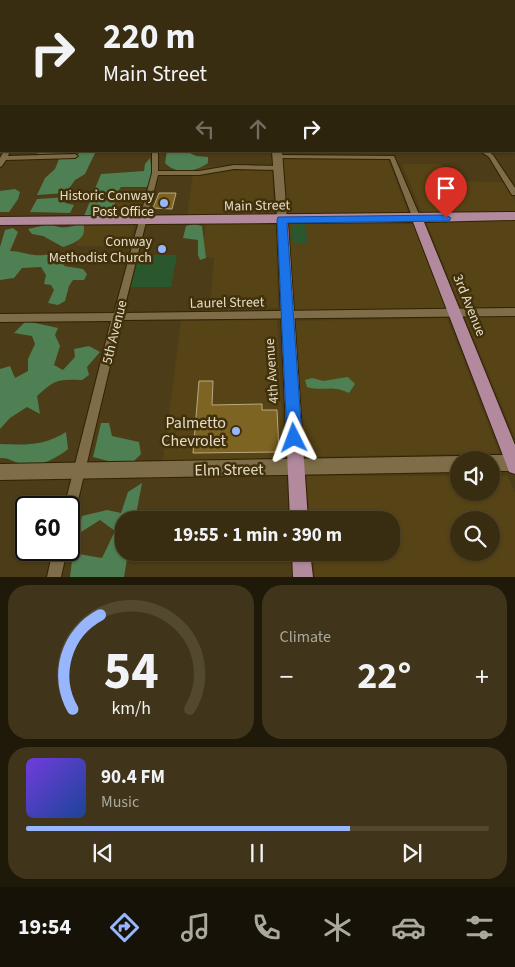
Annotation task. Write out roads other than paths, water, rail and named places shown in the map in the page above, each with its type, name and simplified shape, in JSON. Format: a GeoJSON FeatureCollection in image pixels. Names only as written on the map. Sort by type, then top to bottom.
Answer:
{"type":"FeatureCollection","features":[{"type":"Feature","properties":{"kind":"main road","name":"Main Street"},"geometry":{"type":"LineString","coordinates":[[0,220],[417,219],[515,216]]}},
{"type":"Feature","properties":{"kind":"main road","name":"3rd Avenue"},"geometry":{"type":"LineString","coordinates":[[417,219],[514,464]]}},
{"type":"Feature","properties":{"kind":"main road","name":"4th Avenue"},"geometry":{"type":"LineString","coordinates":[[282,220],[298,511]]}},
{"type":"Feature","properties":{"kind":"main road"},"geometry":{"type":"LineString","coordinates":[[302,561],[303,577]]}},
{"type":"Feature","properties":{"kind":"street","name":"5th Avenue"},"geometry":{"type":"LineString","coordinates":[[73,496],[117,317],[156,173],[155,152]]}},
{"type":"Feature","properties":{"kind":"street"},"geometry":{"type":"LineString","coordinates":[[485,152],[491,156],[512,184],[515,193]]}},
{"type":"Feature","properties":{"kind":"street"},"geometry":{"type":"LineString","coordinates":[[156,173],[199,173],[277,159],[392,154]]}},
{"type":"Feature","properties":{"kind":"street","name":"3rd Avenue"},"geometry":{"type":"LineString","coordinates":[[392,154],[417,219]]}},
{"type":"Feature","properties":{"kind":"street"},"geometry":{"type":"LineString","coordinates":[[2,162],[75,156]]}},
{"type":"Feature","properties":{"kind":"street"},"geometry":{"type":"LineString","coordinates":[[277,159],[282,220]]}},
{"type":"Feature","properties":{"kind":"street","name":"Laurel Street"},"geometry":{"type":"LineString","coordinates":[[0,318],[515,312]]}},
{"type":"Feature","properties":{"kind":"street"},"geometry":{"type":"LineString","coordinates":[[500,463],[514,464]]}},
{"type":"Feature","properties":{"kind":"street","name":"Elm Street"},"geometry":{"type":"LineString","coordinates":[[0,472],[450,464]]}},
{"type":"Feature","properties":{"kind":"street"},"geometry":{"type":"LineString","coordinates":[[54,577],[58,561]]}},
{"type":"Feature","properties":{"kind":"place","name":"Historic Conway Post Office"},"geometry":{"type":"Point","coordinates":[164,203]}},
{"type":"Feature","properties":{"kind":"place","name":"Conway Methodist Church"},"geometry":{"type":"Point","coordinates":[162,249]}},
{"type":"Feature","properties":{"kind":"place","name":"Palmetto Chevrolet"},"geometry":{"type":"Point","coordinates":[236,431]}}]}
